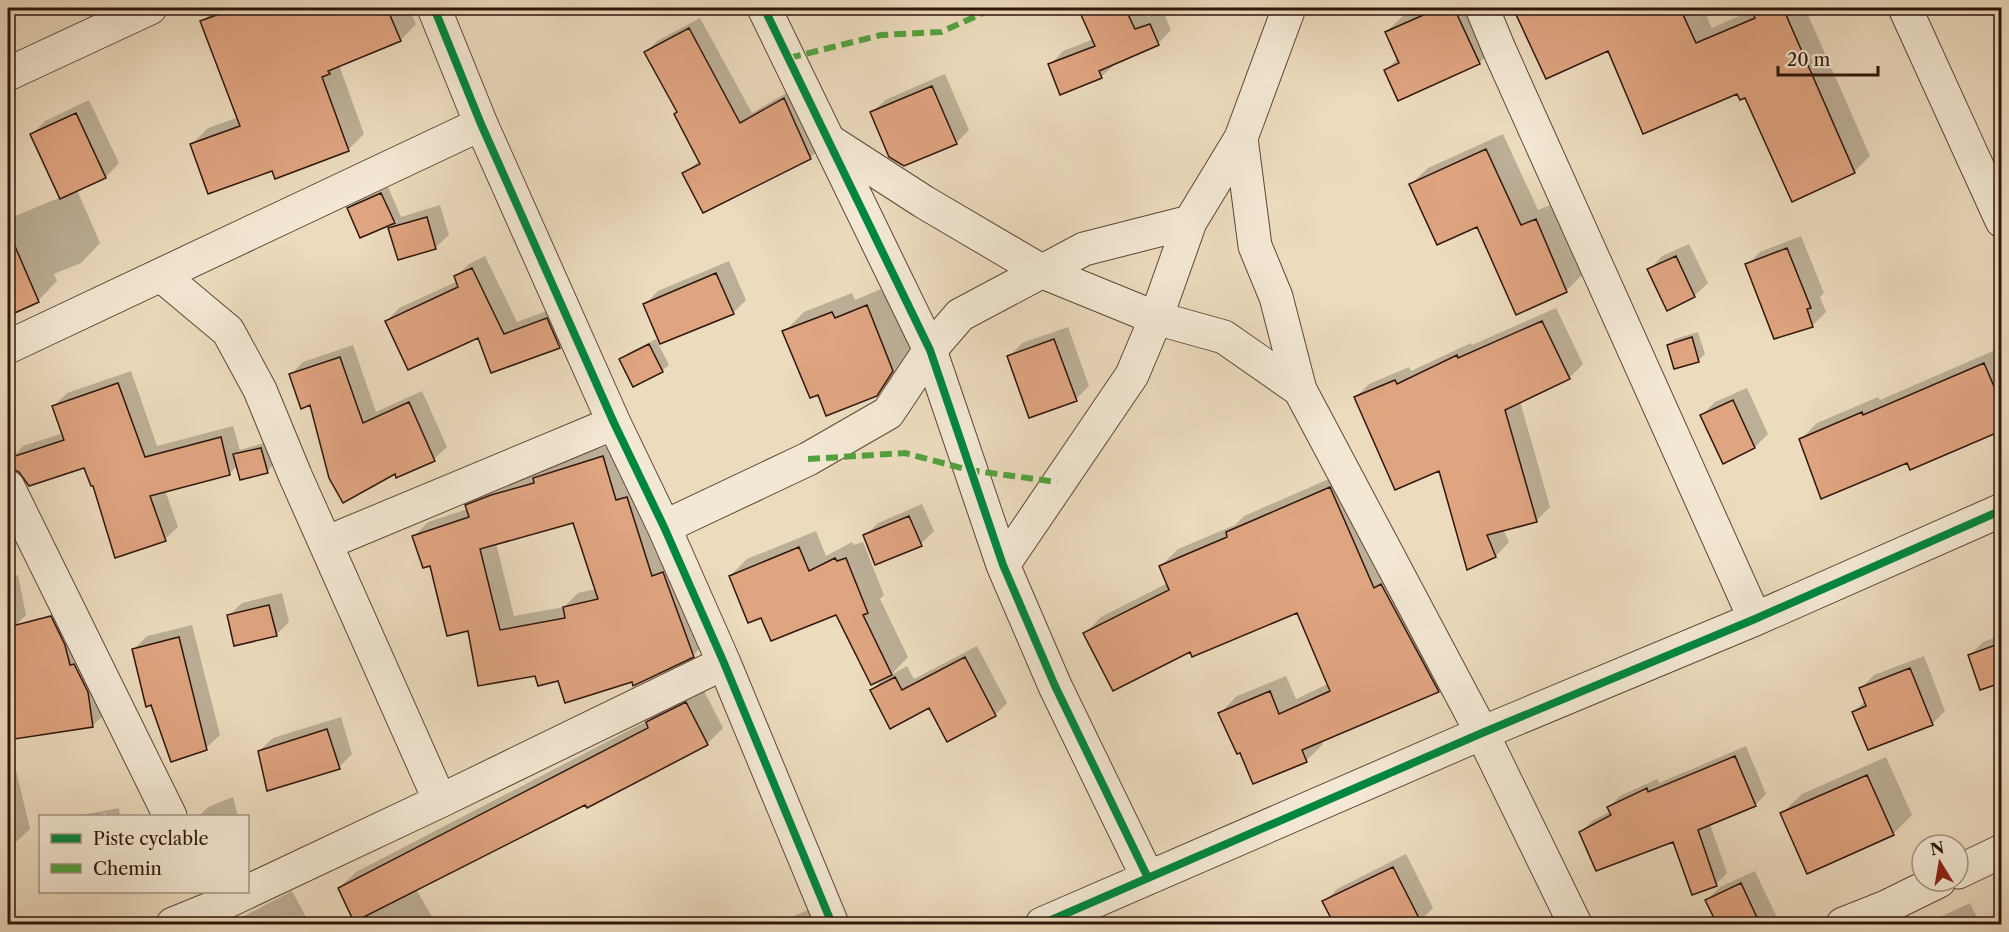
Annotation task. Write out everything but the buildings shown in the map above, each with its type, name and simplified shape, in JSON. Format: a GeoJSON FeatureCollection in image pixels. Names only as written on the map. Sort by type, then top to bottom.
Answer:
{"type":"FeatureCollection","features":[{"type":"Feature","properties":{"kind":"street"},"geometry":{"type":"LineString","coordinates":[[8,74],[150,8]]}},
{"type":"Feature","properties":{"kind":"street"},"geometry":{"type":"LineString","coordinates":[[434,8],[481,124],[724,663],[832,924]]}},
{"type":"Feature","properties":{"kind":"street"},"geometry":{"type":"LineString","coordinates":[[764,8],[930,350],[1003,565],[1055,686],[1148,878]]}},
{"type":"Feature","properties":{"kind":"street"},"geometry":{"type":"LineString","coordinates":[[1003,565],[1132,375],[1156,318],[1190,222],[1241,138],[1289,8]]}},
{"type":"Feature","properties":{"kind":"street"},"geometry":{"type":"LineString","coordinates":[[1482,8],[1755,619]]}},
{"type":"Feature","properties":{"kind":"street"},"geometry":{"type":"LineString","coordinates":[[1905,8],[2001,221]]}},
{"type":"Feature","properties":{"kind":"street"},"geometry":{"type":"LineString","coordinates":[[8,347],[481,124]]}},
{"type":"Feature","properties":{"kind":"street"},"geometry":{"type":"LineString","coordinates":[[1241,138],[1255,246],[1275,297],[1300,390],[1482,733],[1575,924]]}},
{"type":"Feature","properties":{"kind":"street"},"geometry":{"type":"LineString","coordinates":[[831,142],[1043,272],[1156,318],[1224,337],[1300,390]]}},
{"type":"Feature","properties":{"kind":"street"},"geometry":{"type":"LineString","coordinates":[[664,527],[808,459],[888,413],[930,350],[960,315],[1084,249],[1190,222]]}},
{"type":"Feature","properties":{"kind":"street"},"geometry":{"type":"LineString","coordinates":[[160,275],[228,331],[260,390],[440,801]]}},
{"type":"Feature","properties":{"kind":"street"},"geometry":{"type":"LineString","coordinates":[[326,543],[614,423]]}},
{"type":"Feature","properties":{"kind":"street"},"geometry":{"type":"LineString","coordinates":[[8,488],[170,815]]}},
{"type":"Feature","properties":{"kind":"street"},"geometry":{"type":"LineString","coordinates":[[1042,924],[1482,733],[1755,619],[2001,510]]}},
{"type":"Feature","properties":{"kind":"street"},"geometry":{"type":"LineString","coordinates":[[249,883],[440,801],[724,663]]}},
{"type":"Feature","properties":{"kind":"street"},"geometry":{"type":"LineString","coordinates":[[1970,866],[2001,851]]}},
{"type":"Feature","properties":{"kind":"street"},"geometry":{"type":"LineString","coordinates":[[173,924],[211,899],[225,893]]}},
{"type":"Feature","properties":{"kind":"street"},"geometry":{"type":"LineString","coordinates":[[1843,924],[1890,916],[1922,893]]}},
{"type":"Feature","properties":{"kind":"marked path"},"geometry":{"type":"LineString","coordinates":[[789,58],[881,35],[941,32],[994,8]]}},
{"type":"Feature","properties":{"kind":"marked path"},"geometry":{"type":"LineString","coordinates":[[808,459],[905,453],[969,470],[1057,482]]}},
{"type":"Feature","properties":{"kind":"cycle path"},"geometry":{"type":"LineString","coordinates":[[434,8],[481,124],[724,663],[832,924]]}},
{"type":"Feature","properties":{"kind":"cycle path"},"geometry":{"type":"LineString","coordinates":[[764,8],[930,350],[1003,565],[1055,686],[1148,878]]}},
{"type":"Feature","properties":{"kind":"cycle path"},"geometry":{"type":"LineString","coordinates":[[1042,924],[1482,733],[1755,619],[2002,510]]}}]}
